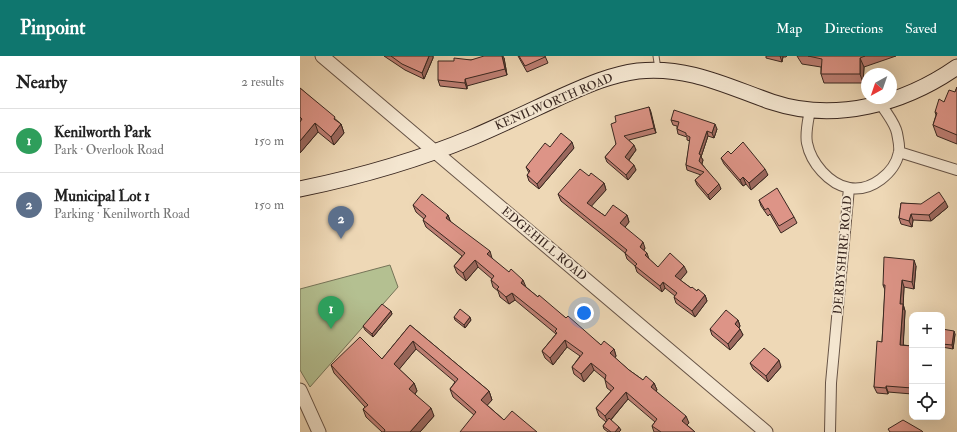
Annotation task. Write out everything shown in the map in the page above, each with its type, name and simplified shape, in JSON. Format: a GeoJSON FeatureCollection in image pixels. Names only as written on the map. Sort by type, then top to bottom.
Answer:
{"type":"FeatureCollection","features":[{"type":"Feature","properties":{"kind":"main road","name":"KENILWORTH ROAD"},"geometry":{"type":"LineString","coordinates":[[300,189],[355,176],[435,152],[473,137],[602,79],[657,63],[680,72],[705,77],[773,102],[810,110]]}},
{"type":"Feature","properties":{"kind":"main road"},"geometry":{"type":"LineString","coordinates":[[897,98],[923,88],[957,67]]}},
{"type":"Feature","properties":{"kind":"main road"},"geometry":{"type":"LineString","coordinates":[[810,110],[845,110],[881,104]]}},
{"type":"Feature","properties":{"kind":"street","name":"EDGEHILL ROAD"},"geometry":{"type":"LineString","coordinates":[[322,56],[766,432]]}},
{"type":"Feature","properties":{"kind":"street"},"geometry":{"type":"LineString","coordinates":[[849,188],[868,186],[880,180],[890,171],[899,152],[897,132],[881,104]]}},
{"type":"Feature","properties":{"kind":"street","name":"DERBYSHIRE ROAD"},"geometry":{"type":"LineString","coordinates":[[810,110],[807,129],[807,144],[813,160],[820,170],[830,179],[849,188],[831,383],[830,432]]}},
{"type":"Feature","properties":{"kind":"street"},"geometry":{"type":"LineString","coordinates":[[899,152],[957,170]]}},
{"type":"Feature","properties":{"kind":"street"},"geometry":{"type":"LineString","coordinates":[[300,390],[319,432]]}},
{"type":"Feature","properties":{"kind":"green space"},"geometry":{"type":"Polygon","coordinates":[[[390,265],[398,287],[310,387],[300,370],[300,289],[390,265]]]}},
{"type":"Feature","properties":{"kind":"building"},"geometry":{"type":"Polygon","coordinates":[[[391,56],[429,56],[422,73],[402,64],[391,56]]]}},
{"type":"Feature","properties":{"kind":"building"},"geometry":{"type":"Polygon","coordinates":[[[484,56],[502,56],[505,69],[465,79],[465,83],[438,80],[438,61],[454,61],[454,58],[471,60],[484,56]]]}},
{"type":"Feature","properties":{"kind":"building"},"geometry":{"type":"Polygon","coordinates":[[[519,56],[545,56],[545,57],[525,66],[519,56]]]}},
{"type":"Feature","properties":{"kind":"building"},"geometry":{"type":"Polygon","coordinates":[[[808,56],[865,56],[860,58],[860,74],[821,74],[822,59],[808,56]]]}},
{"type":"Feature","properties":{"kind":"building"},"geometry":{"type":"Polygon","coordinates":[[[957,87],[957,135],[933,125],[939,99],[944,102],[949,90],[955,92],[957,87]]]}},
{"type":"Feature","properties":{"kind":"building"},"geometry":{"type":"Polygon","coordinates":[[[300,88],[335,117],[334,119],[341,124],[331,137],[315,123],[300,141],[300,122],[302,119],[300,117],[300,88]]]}},
{"type":"Feature","properties":{"kind":"building"},"geometry":{"type":"Polygon","coordinates":[[[649,107],[654,128],[624,136],[634,145],[625,157],[634,165],[626,175],[605,157],[616,144],[611,124],[616,122],[615,116],[649,107]]]}},
{"type":"Feature","properties":{"kind":"building"},"geometry":{"type":"Polygon","coordinates":[[[674,110],[715,124],[712,133],[707,131],[699,154],[701,155],[699,161],[719,184],[708,195],[695,180],[704,172],[686,165],[690,137],[686,135],[686,133],[677,129],[679,122],[671,120],[674,110]]]}},
{"type":"Feature","properties":{"kind":"building"},"geometry":{"type":"Polygon","coordinates":[[[561,133],[572,142],[537,184],[527,175],[530,171],[526,167],[545,143],[550,147],[561,133]]]}},
{"type":"Feature","properties":{"kind":"building"},"geometry":{"type":"Polygon","coordinates":[[[743,142],[765,169],[749,183],[743,177],[740,180],[721,158],[728,151],[731,154],[743,142]]]}},
{"type":"Feature","properties":{"kind":"building"},"geometry":{"type":"Polygon","coordinates":[[[580,169],[589,176],[591,173],[604,183],[587,203],[605,216],[613,205],[627,215],[620,223],[643,242],[640,247],[647,253],[645,255],[658,267],[670,253],[684,266],[675,276],[691,288],[692,287],[697,291],[698,289],[705,295],[692,311],[674,297],[677,293],[663,282],[660,286],[635,266],[637,264],[625,253],[627,250],[558,194],[580,169]]]}},
{"type":"Feature","properties":{"kind":"building"},"geometry":{"type":"Polygon","coordinates":[[[777,188],[794,217],[779,226],[768,208],[765,210],[759,200],[777,188]]]}},
{"type":"Feature","properties":{"kind":"building"},"geometry":{"type":"Polygon","coordinates":[[[939,192],[945,201],[929,215],[911,214],[909,221],[899,218],[901,203],[921,204],[939,192]]]}},
{"type":"Feature","properties":{"kind":"building"},"geometry":{"type":"Polygon","coordinates":[[[422,194],[448,215],[446,218],[490,251],[487,254],[509,272],[511,269],[523,280],[521,283],[538,297],[539,295],[566,318],[568,316],[601,345],[604,341],[614,349],[610,353],[629,370],[643,380],[646,376],[654,383],[651,387],[686,416],[682,421],[695,432],[661,432],[652,426],[657,419],[626,392],[605,416],[596,408],[614,388],[605,380],[606,375],[591,363],[581,374],[572,367],[583,353],[565,340],[550,358],[542,351],[557,333],[555,331],[557,329],[512,293],[506,297],[497,289],[499,287],[491,280],[494,276],[475,260],[463,273],[454,266],[465,253],[423,220],[426,216],[413,205],[422,194]]]}},
{"type":"Feature","properties":{"kind":"building"},"geometry":{"type":"Polygon","coordinates":[[[884,257],[914,260],[912,282],[902,280],[900,304],[903,304],[900,345],[909,346],[909,388],[886,386],[886,388],[874,387],[877,341],[882,342],[885,285],[883,285],[884,257]]]}},
{"type":"Feature","properties":{"kind":"building"},"geometry":{"type":"Polygon","coordinates":[[[382,304],[391,311],[372,334],[363,326],[382,304]]]}},
{"type":"Feature","properties":{"kind":"building"},"geometry":{"type":"Polygon","coordinates":[[[460,309],[470,317],[464,325],[454,317],[460,309]]]}},
{"type":"Feature","properties":{"kind":"building"},"geometry":{"type":"Polygon","coordinates":[[[726,310],[738,320],[735,324],[740,329],[728,344],[710,329],[726,310]]]}},
{"type":"Feature","properties":{"kind":"building"},"geometry":{"type":"Polygon","coordinates":[[[410,325],[489,391],[481,400],[504,420],[512,411],[537,432],[460,432],[476,412],[450,389],[458,379],[413,341],[394,364],[414,383],[409,389],[431,408],[410,432],[384,432],[385,430],[363,409],[368,405],[331,365],[360,337],[382,359],[410,325]]]}},
{"type":"Feature","properties":{"kind":"building"},"geometry":{"type":"Polygon","coordinates":[[[945,330],[954,331],[952,345],[945,344],[945,330]]]}},
{"type":"Feature","properties":{"kind":"building"},"geometry":{"type":"Polygon","coordinates":[[[764,348],[779,360],[766,376],[750,363],[764,348]]]}},
{"type":"Feature","properties":{"kind":"building"},"geometry":{"type":"Polygon","coordinates":[[[609,418],[619,427],[615,432],[611,432],[603,426],[609,418]]]}},
{"type":"Feature","properties":{"kind":"building"},"geometry":{"type":"Polygon","coordinates":[[[903,420],[923,432],[890,432],[888,429],[903,420]]]}},
{"type":"Feature","properties":{"kind":"place","name":"Municipal Lot 1"},"geometry":{"type":"Point","coordinates":[341,239]}},
{"type":"Feature","properties":{"kind":"place","name":"Kenilworth Park"},"geometry":{"type":"Point","coordinates":[331,329]}}]}
